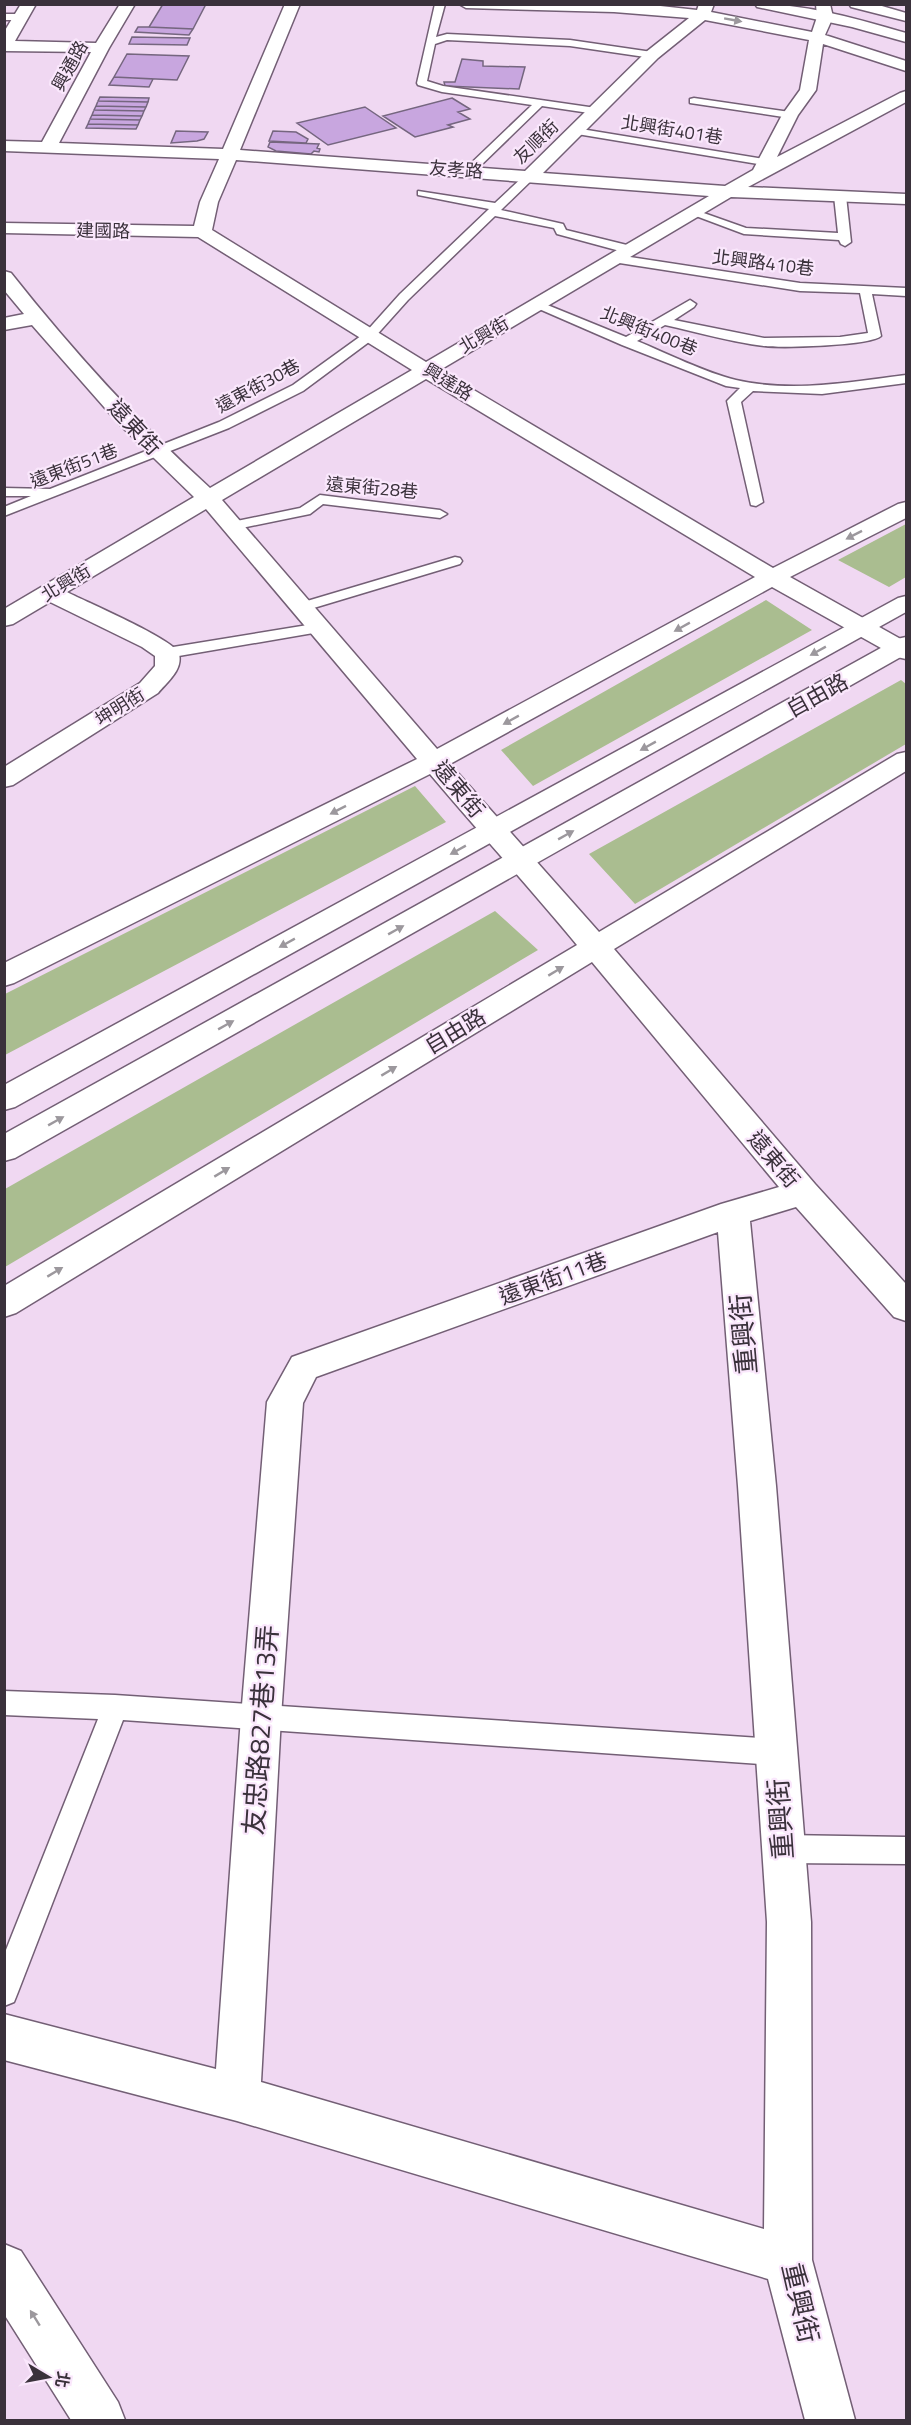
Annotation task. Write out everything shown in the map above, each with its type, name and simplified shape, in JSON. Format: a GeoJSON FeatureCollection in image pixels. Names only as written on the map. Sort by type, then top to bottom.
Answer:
{"type":"FeatureCollection","features":[{"type":"Feature","properties":{"kind":"street","name":"興通路"},"geometry":{"type":"LineString","coordinates":[[48,147],[101,48],[128,4]]}},
{"type":"Feature","properties":{"kind":"street"},"geometry":{"type":"LineString","coordinates":[[202,232],[209,202],[293,4]]}},
{"type":"Feature","properties":{"kind":"street"},"geometry":{"type":"LineString","coordinates":[[466,4],[704,10],[817,37],[906,66]]}},
{"type":"Feature","properties":{"kind":"street"},"geometry":{"type":"LineString","coordinates":[[762,4],[824,11],[906,38]]}},
{"type":"Feature","properties":{"kind":"street"},"geometry":{"type":"LineString","coordinates":[[856,4],[906,17]]}},
{"type":"Feature","properties":{"kind":"street"},"geometry":{"type":"LineString","coordinates":[[26,10],[5,46],[101,48]]}},
{"type":"Feature","properties":{"kind":"street","name":"友順街"},"geometry":{"type":"LineString","coordinates":[[530,176],[652,55],[704,10]]}},
{"type":"Feature","properties":{"kind":"street"},"geometry":{"type":"LineString","coordinates":[[762,167],[790,115],[808,90],[824,11]]}},
{"type":"Feature","properties":{"kind":"street","name":"北興街"},"geometry":{"type":"LineString","coordinates":[[4,619],[207,497],[694,213],[729,192],[762,167],[906,96]]}},
{"type":"Feature","properties":{"kind":"street","name":"友孝路"},"geometry":{"type":"LineString","coordinates":[[4,146],[230,154],[729,192],[906,199]]}},
{"type":"Feature","properties":{"kind":"street","name":"建國路"},"geometry":{"type":"LineString","coordinates":[[4,228],[202,232]]}},
{"type":"Feature","properties":{"kind":"street","name":"興達路"},"geometry":{"type":"LineString","coordinates":[[202,232],[369,336],[772,577],[904,648]]}},
{"type":"Feature","properties":{"kind":"street","name":"遠東街"},"geometry":{"type":"LineString","coordinates":[[4,277],[36,318],[157,453],[207,497],[493,831],[522,860],[802,1193],[906,1307]]}},
{"type":"Feature","properties":{"kind":"street"},"geometry":{"type":"LineString","coordinates":[[4,324],[36,318]]}},
{"type":"Feature","properties":{"kind":"street"},"geometry":{"type":"LineString","coordinates":[[4,976],[435,761],[772,577],[906,509]]}},
{"type":"Feature","properties":{"kind":"street"},"geometry":{"type":"LineString","coordinates":[[50,593],[151,642],[167,653]]}},
{"type":"Feature","properties":{"kind":"street","name":"自由路"},"geometry":{"type":"LineString","coordinates":[[4,1099],[906,603]]}},
{"type":"Feature","properties":{"kind":"street","name":"自由路"},"geometry":{"type":"LineString","coordinates":[[4,1149],[904,648]]}},
{"type":"Feature","properties":{"kind":"street","name":"坤明街"},"geometry":{"type":"LineString","coordinates":[[4,779],[149,688],[167,667],[167,653]]}},
{"type":"Feature","properties":{"kind":"street","name":"自由路"},"geometry":{"type":"LineString","coordinates":[[4,1303],[906,760]]}},
{"type":"Feature","properties":{"kind":"street","name":"遠東街11巷"},"geometry":{"type":"LineString","coordinates":[[304,1367],[733,1213],[802,1193]]}},
{"type":"Feature","properties":{"kind":"street","name":"重興街"},"geometry":{"type":"LineString","coordinates":[[733,1213],[757,1486],[789,1922],[788,2260],[830,2421]]}},
{"type":"Feature","properties":{"kind":"street","name":"友忠路827巷13弄"},"geometry":{"type":"LineString","coordinates":[[237,2097],[261,1717],[285,1402],[304,1367]]}},
{"type":"Feature","properties":{"kind":"street"},"geometry":{"type":"LineString","coordinates":[[4,2037],[237,2097],[788,2260]]}},
{"type":"Feature","properties":{"kind":"street"},"geometry":{"type":"LineString","coordinates":[[4,2268],[100,2421]]}},
{"type":"Feature","properties":{"kind":"lane"},"geometry":{"type":"LineString","coordinates":[[440,4],[422,83],[442,89],[596,111]]}},
{"type":"Feature","properties":{"kind":"lane"},"geometry":{"type":"LineString","coordinates":[[4,17],[26,10]]}},
{"type":"Feature","properties":{"kind":"lane"},"geometry":{"type":"LineString","coordinates":[[430,42],[447,38],[570,43],[652,55]]}},
{"type":"Feature","properties":{"kind":"lane"},"geometry":{"type":"LineString","coordinates":[[694,101],[790,115]]}},
{"type":"Feature","properties":{"kind":"lane"},"geometry":{"type":"LineString","coordinates":[[470,171],[541,102]]}},
{"type":"Feature","properties":{"kind":"lane","name":"北興街401巷"},"geometry":{"type":"LineString","coordinates":[[575,131],[762,167]]}},
{"type":"Feature","properties":{"kind":"lane","name":"友順街"},"geometry":{"type":"LineString","coordinates":[[369,336],[404,297],[530,176]]}},
{"type":"Feature","properties":{"kind":"lane"},"geometry":{"type":"LineString","coordinates":[[422,193],[495,210]]}},
{"type":"Feature","properties":{"kind":"lane"},"geometry":{"type":"LineString","coordinates":[[694,213],[744,231],[844,239],[840,196]]}},
{"type":"Feature","properties":{"kind":"lane","name":"北興路410巷"},"geometry":{"type":"LineString","coordinates":[[495,210],[560,226],[561,232],[624,254],[789,286],[906,292]]}},
{"type":"Feature","properties":{"kind":"lane"},"geometry":{"type":"LineString","coordinates":[[663,321],[764,342],[840,341],[875,336],[866,290]]}},
{"type":"Feature","properties":{"kind":"lane"},"geometry":{"type":"LineString","coordinates":[[627,342],[690,304]]}},
{"type":"Feature","properties":{"kind":"lane","name":"北興街400巷"},"geometry":{"type":"LineString","coordinates":[[536,305],[731,383],[766,389],[822,390],[906,379]]}},
{"type":"Feature","properties":{"kind":"lane","name":"遠東街30巷"},"geometry":{"type":"LineString","coordinates":[[157,453],[224,425],[298,388],[369,336]]}},
{"type":"Feature","properties":{"kind":"lane"},"geometry":{"type":"LineString","coordinates":[[750,386],[734,401],[756,502]]}},
{"type":"Feature","properties":{"kind":"lane","name":"遠東街51巷"},"geometry":{"type":"LineString","coordinates":[[4,512],[157,453]]}},
{"type":"Feature","properties":{"kind":"lane"},"geometry":{"type":"LineString","coordinates":[[4,492],[57,492]]}},
{"type":"Feature","properties":{"kind":"lane","name":"遠東街28巷"},"geometry":{"type":"LineString","coordinates":[[232,526],[305,511],[320,500],[440,514]]}},
{"type":"Feature","properties":{"kind":"lane"},"geometry":{"type":"LineString","coordinates":[[302,607],[455,561]]}},
{"type":"Feature","properties":{"kind":"lane"},"geometry":{"type":"LineString","coordinates":[[167,653],[320,628]]}},
{"type":"Feature","properties":{"kind":"lane"},"geometry":{"type":"LineString","coordinates":[[4,1703],[114,1707],[776,1752]]}},
{"type":"Feature","properties":{"kind":"lane"},"geometry":{"type":"LineString","coordinates":[[4,1992],[114,1707]]}},
{"type":"Feature","properties":{"kind":"lane"},"geometry":{"type":"LineString","coordinates":[[784,1849],[906,1851]]}},
{"type":"Feature","properties":{"kind":"green space"},"geometry":{"type":"Polygon","coordinates":[[[906,524],[906,577],[889,587],[838,560],[906,524]]]}},
{"type":"Feature","properties":{"kind":"green space"},"geometry":{"type":"Polygon","coordinates":[[[766,600],[812,630],[533,786],[501,750],[766,600]]]}},
{"type":"Feature","properties":{"kind":"green space"},"geometry":{"type":"Polygon","coordinates":[[[901,680],[906,684],[906,744],[635,904],[589,854],[901,680]]]}},
{"type":"Feature","properties":{"kind":"green space"},"geometry":{"type":"Polygon","coordinates":[[[415,786],[446,822],[5,1055],[5,994],[415,786]]]}},
{"type":"Feature","properties":{"kind":"green space"},"geometry":{"type":"Polygon","coordinates":[[[495,911],[538,950],[5,1267],[5,1189],[495,911]]]}},
{"type":"Feature","properties":{"kind":"building"},"geometry":{"type":"Polygon","coordinates":[[[163,4],[206,4],[193,29],[149,27],[163,4]]]}},
{"type":"Feature","properties":{"kind":"building"},"geometry":{"type":"Polygon","coordinates":[[[138,27],[193,29],[189,35],[135,32],[138,27]]]}},
{"type":"Feature","properties":{"kind":"building"},"geometry":{"type":"Polygon","coordinates":[[[132,37],[190,38],[187,45],[129,44],[132,37]]]}},
{"type":"Feature","properties":{"kind":"building"},"geometry":{"type":"Polygon","coordinates":[[[127,54],[189,56],[177,80],[114,77],[127,54]]]}},
{"type":"Feature","properties":{"kind":"building"},"geometry":{"type":"Polygon","coordinates":[[[462,59],[483,61],[483,66],[525,67],[519,89],[445,86],[444,82],[455,82],[462,59]]]}},
{"type":"Feature","properties":{"kind":"building"},"geometry":{"type":"Polygon","coordinates":[[[114,77],[153,79],[149,87],[109,85],[114,77]]]}},
{"type":"Feature","properties":{"kind":"building"},"geometry":{"type":"Polygon","coordinates":[[[100,97],[149,98],[148,102],[98,101],[100,97]]]}},
{"type":"Feature","properties":{"kind":"building"},"geometry":{"type":"Polygon","coordinates":[[[452,98],[470,109],[458,112],[470,119],[448,125],[453,127],[415,137],[383,116],[452,98]]]}},
{"type":"Feature","properties":{"kind":"building"},"geometry":{"type":"Polygon","coordinates":[[[98,101],[148,102],[146,107],[96,106],[98,101]]]}},
{"type":"Feature","properties":{"kind":"building"},"geometry":{"type":"Polygon","coordinates":[[[96,106],[146,107],[144,111],[94,110],[96,106]]]}},
{"type":"Feature","properties":{"kind":"building"},"geometry":{"type":"Polygon","coordinates":[[[365,107],[396,128],[328,145],[297,123],[365,107]]]}},
{"type":"Feature","properties":{"kind":"building"},"geometry":{"type":"Polygon","coordinates":[[[94,110],[144,111],[142,116],[92,115],[94,110]]]}},
{"type":"Feature","properties":{"kind":"building"},"geometry":{"type":"Polygon","coordinates":[[[92,115],[142,116],[140,120],[90,119],[92,115]]]}},
{"type":"Feature","properties":{"kind":"building"},"geometry":{"type":"Polygon","coordinates":[[[90,119],[140,120],[138,125],[88,124],[90,119]]]}},
{"type":"Feature","properties":{"kind":"building"},"geometry":{"type":"Polygon","coordinates":[[[88,124],[138,125],[136,129],[86,128],[88,124]]]}},
{"type":"Feature","properties":{"kind":"building"},"geometry":{"type":"Polygon","coordinates":[[[176,131],[208,132],[204,139],[171,143],[176,131]]]}},
{"type":"Feature","properties":{"kind":"building"},"geometry":{"type":"Polygon","coordinates":[[[273,131],[296,132],[308,139],[306,143],[269,141],[273,131]]]}},
{"type":"Feature","properties":{"kind":"building"},"geometry":{"type":"Polygon","coordinates":[[[270,142],[319,144],[317,148],[320,149],[319,152],[314,151],[311,154],[276,151],[268,147],[270,142]]]}}]}
